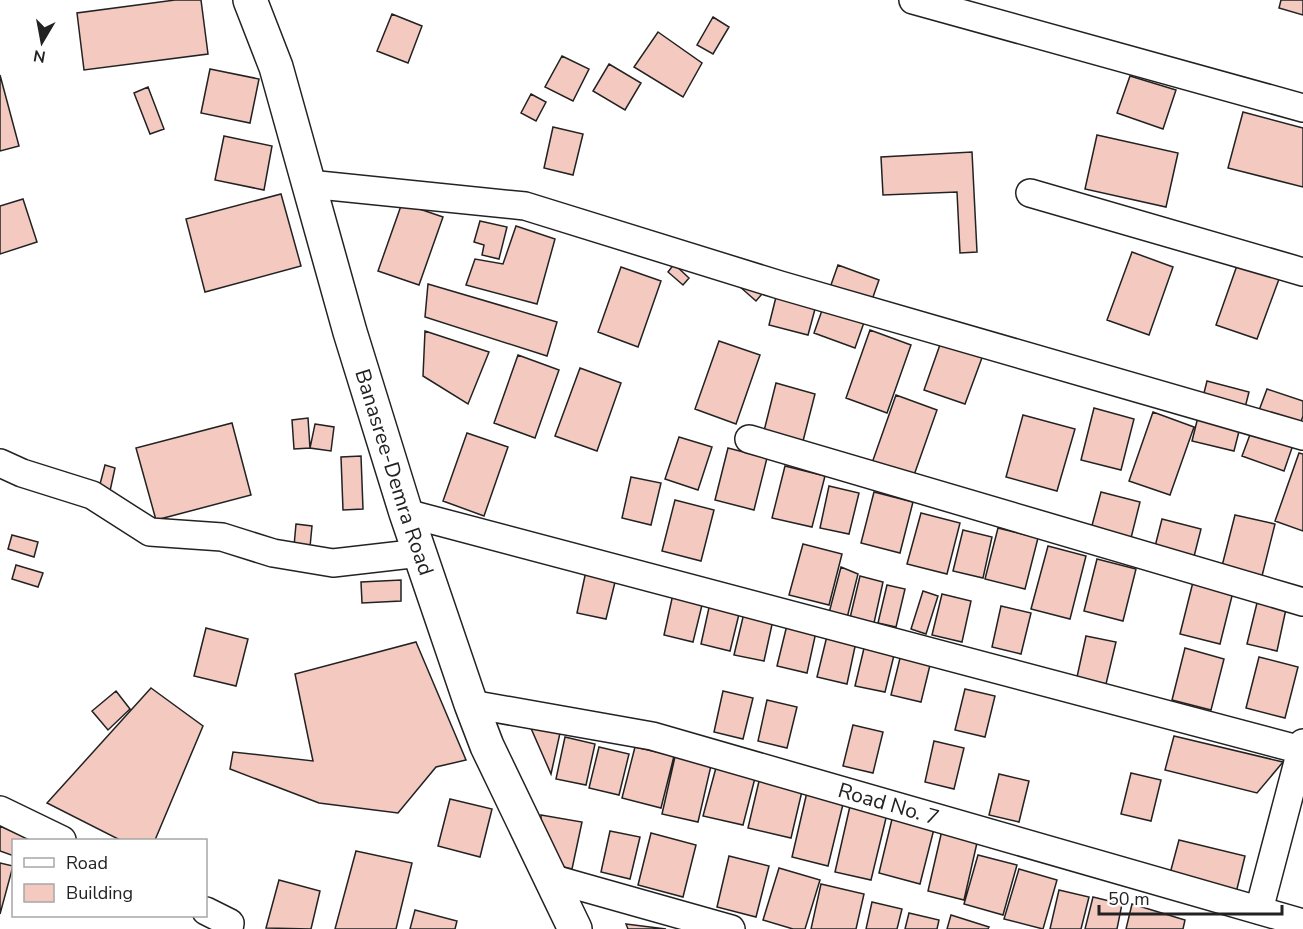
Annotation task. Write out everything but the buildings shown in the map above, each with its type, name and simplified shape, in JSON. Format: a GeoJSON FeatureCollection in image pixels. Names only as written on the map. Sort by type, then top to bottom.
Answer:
{"type":"FeatureCollection","features":[{"type":"Feature","properties":{"kind":"main road","name":"Banasree-Demra Road"},"geometry":{"type":"LineString","coordinates":[[250,0],[276,67],[350,332],[406,513],[471,704],[487,746],[575,929]]}},
{"type":"Feature","properties":{"kind":"street"},"geometry":{"type":"LineString","coordinates":[[913,0],[1303,108]]}},
{"type":"Feature","properties":{"kind":"street"},"geometry":{"type":"LineString","coordinates":[[309,184],[525,206],[780,285],[1303,436]]}},
{"type":"Feature","properties":{"kind":"street"},"geometry":{"type":"LineString","coordinates":[[1030,193],[1303,272]]}},
{"type":"Feature","properties":{"kind":"street"},"geometry":{"type":"LineString","coordinates":[[748,440],[1303,602]]}},
{"type":"Feature","properties":{"kind":"street"},"geometry":{"type":"LineString","coordinates":[[0,463],[22,473],[92,495],[150,532],[222,537],[273,553],[333,563],[420,553]]}},
{"type":"Feature","properties":{"kind":"street"},"geometry":{"type":"LineString","coordinates":[[406,513],[1302,747],[1259,910]]}},
{"type":"Feature","properties":{"kind":"street","name":"Road No. 7"},"geometry":{"type":"LineString","coordinates":[[471,704],[652,736],[1303,923]]}},
{"type":"Feature","properties":{"kind":"street"},"geometry":{"type":"LineString","coordinates":[[0,810],[60,839]]}},
{"type":"Feature","properties":{"kind":"street"},"geometry":{"type":"LineString","coordinates":[[550,878],[731,929]]}},
{"type":"Feature","properties":{"kind":"street"},"geometry":{"type":"LineString","coordinates":[[207,912],[236,927]]}}]}
